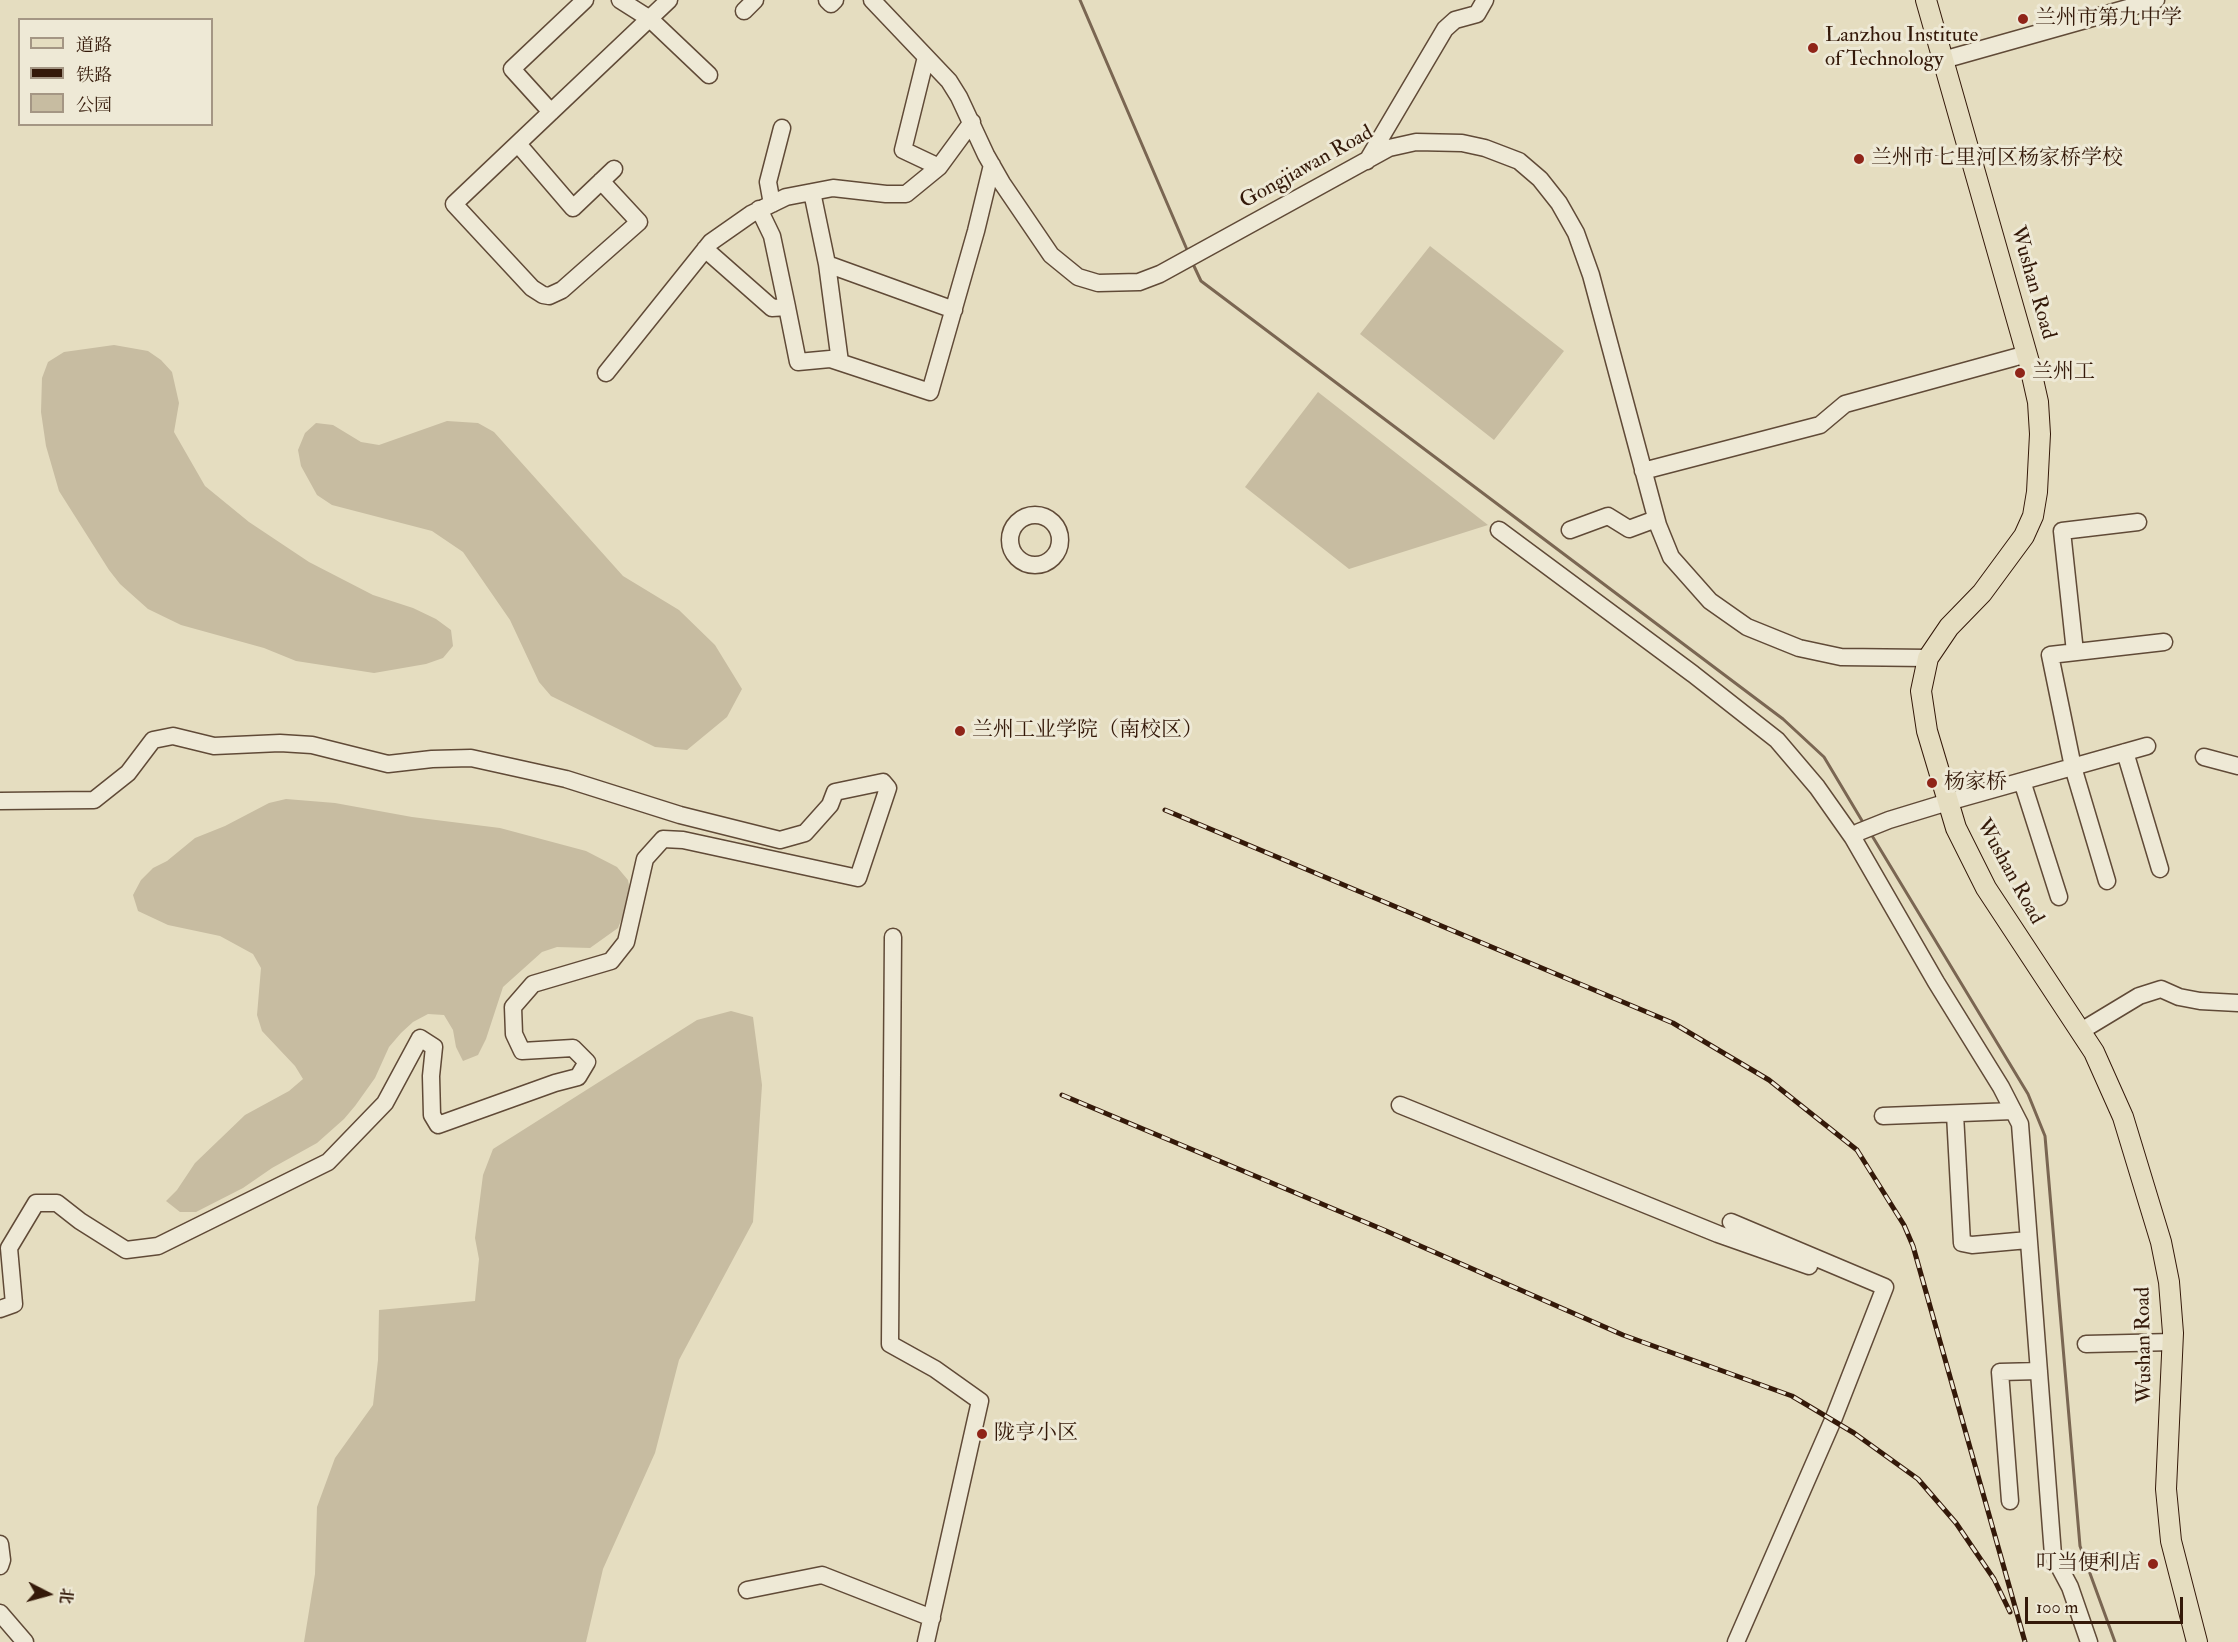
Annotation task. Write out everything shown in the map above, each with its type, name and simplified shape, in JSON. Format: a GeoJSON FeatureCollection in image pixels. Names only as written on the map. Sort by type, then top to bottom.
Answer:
{"type":"FeatureCollection","features":[{"type":"Feature","properties":{"kind":"main road","name":"Wushan Road"},"geometry":{"type":"LineString","coordinates":[[1926,0],[2027,354],[2038,402],[2040,434],[2040,464],[2033,516],[2024,536],[2006,564],[1949,627],[1928,658],[1921,691],[1927,731],[1956,828],[1986,888],[2094,1052],[2123,1118],[2161,1242],[2169,1282],[2173,1342],[2166,1489],[2171,1541],[2197,1642]]}},
{"type":"Feature","properties":{"kind":"street"},"geometry":{"type":"LineString","coordinates":[[551,112],[512,69],[585,0]]}},
{"type":"Feature","properties":{"kind":"street"},"geometry":{"type":"LineString","coordinates":[[620,0],[650,19],[709,75]]}},
{"type":"Feature","properties":{"kind":"street"},"geometry":{"type":"LineString","coordinates":[[601,181],[639,222],[562,291],[549,296],[537,293],[454,204],[669,0]]}},
{"type":"Feature","properties":{"kind":"street"},"geometry":{"type":"LineString","coordinates":[[827,0],[831,4],[835,0]]}},
{"type":"Feature","properties":{"kind":"street","name":"Gongjiawan Road"},"geometry":{"type":"LineString","coordinates":[[873,0],[949,81],[992,165],[1051,255],[1065,269],[1078,277],[1098,282],[1139,282],[1198,253],[1389,148],[1416,142],[1462,143],[1485,148],[1519,161],[1540,179],[1559,203],[1576,233],[1591,275],[1656,519],[1671,557],[1710,601],[1747,627],[1799,648],[1841,657],[1928,658]]}},
{"type":"Feature","properties":{"kind":"street"},"geometry":{"type":"LineString","coordinates":[[1366,161],[1445,29],[1455,20],[1477,14],[1485,0]]}},
{"type":"Feature","properties":{"kind":"street"},"geometry":{"type":"LineString","coordinates":[[1943,60],[2156,0]]}},
{"type":"Feature","properties":{"kind":"street"},"geometry":{"type":"LineString","coordinates":[[926,57],[903,150],[939,166]]}},
{"type":"Feature","properties":{"kind":"street"},"geometry":{"type":"LineString","coordinates":[[606,373],[711,242],[766,206],[786,197],[833,188],[886,195],[906,194],[939,166],[972,122]]}},
{"type":"Feature","properties":{"kind":"street"},"geometry":{"type":"LineString","coordinates":[[782,128],[768,182],[766,206],[798,362],[830,359],[930,392],[992,165]]}},
{"type":"Feature","properties":{"kind":"street"},"geometry":{"type":"LineString","coordinates":[[518,144],[573,208],[614,169]]}},
{"type":"Feature","properties":{"kind":"street"},"geometry":{"type":"LineString","coordinates":[[812,192],[828,264],[840,362]]}},
{"type":"Feature","properties":{"kind":"street"},"geometry":{"type":"LineString","coordinates":[[705,249],[772,308],[787,307]]}},
{"type":"Feature","properties":{"kind":"street"},"geometry":{"type":"LineString","coordinates":[[828,264],[954,310]]}},
{"type":"Feature","properties":{"kind":"street"},"geometry":{"type":"LineString","coordinates":[[1643,471],[1820,425],[1845,404],[2027,354]]}},
{"type":"Feature","properties":{"kind":"street"},"geometry":{"type":"LineString","coordinates":[[1570,530],[1608,516],[1629,529],[1656,519]]}},
{"type":"Feature","properties":{"kind":"street"},"geometry":{"type":"LineString","coordinates":[[2075,652],[2062,531],[2138,522]]}},
{"type":"Feature","properties":{"kind":"street"},"geometry":{"type":"LineString","coordinates":[[1499,530],[1693,674],[1777,740],[1856,835],[2020,1124],[2054,1555],[2070,1587],[2089,1642]]}},
{"type":"Feature","properties":{"kind":"street"},"geometry":{"type":"LineString","coordinates":[[2107,881],[2073,767],[2050,655],[2164,642]]}},
{"type":"Feature","properties":{"kind":"street"},"geometry":{"type":"LineString","coordinates":[[0,801],[94,800],[128,773],[153,740],[173,736],[214,746],[280,743],[312,746],[388,764],[432,759],[471,758],[566,780],[680,814],[780,840],[805,833],[830,805],[835,792],[883,782],[888,788],[858,878],[683,840],[663,839],[645,860],[626,942],[611,961],[533,984],[513,1007],[514,1034],[522,1050],[573,1048],[587,1062],[578,1077],[438,1125],[432,1115],[431,1076],[434,1047],[420,1038],[385,1103],[328,1162],[158,1246],[126,1250],[80,1221],[57,1203],[36,1203],[9,1248],[14,1304],[0,1310]]}},
{"type":"Feature","properties":{"kind":"street"},"geometry":{"type":"LineString","coordinates":[[1856,835],[1889,820],[2147,746]]}},
{"type":"Feature","properties":{"kind":"street"},"geometry":{"type":"LineString","coordinates":[[2125,752],[2160,869]]}},
{"type":"Feature","properties":{"kind":"street"},"geometry":{"type":"LineString","coordinates":[[2204,757],[2238,766]]}},
{"type":"Feature","properties":{"kind":"street"},"geometry":{"type":"LineString","coordinates":[[2022,781],[2059,897]]}},
{"type":"Feature","properties":{"kind":"street"},"geometry":{"type":"LineString","coordinates":[[893,937],[890,1344],[935,1369],[980,1401],[926,1642]]}},
{"type":"Feature","properties":{"kind":"street"},"geometry":{"type":"LineString","coordinates":[[2081,1030],[2139,996],[2161,989],[2180,997],[2238,1003]]}},
{"type":"Feature","properties":{"kind":"street"},"geometry":{"type":"LineString","coordinates":[[1400,1105],[1718,1234],[1883,1293]]}},
{"type":"Feature","properties":{"kind":"street"},"geometry":{"type":"LineString","coordinates":[[1883,1116],[2013,1111]]}},
{"type":"Feature","properties":{"kind":"street"},"geometry":{"type":"LineString","coordinates":[[1955,1114],[1962,1242],[1972,1245],[2028,1240]]}},
{"type":"Feature","properties":{"kind":"street"},"geometry":{"type":"LineString","coordinates":[[1731,1222],[1885,1287],[1833,1420],[1736,1642]]}},
{"type":"Feature","properties":{"kind":"street"},"geometry":{"type":"LineString","coordinates":[[2086,1344],[2173,1342]]}},
{"type":"Feature","properties":{"kind":"street"},"geometry":{"type":"LineString","coordinates":[[2010,1502],[2000,1372],[2038,1371]]}},
{"type":"Feature","properties":{"kind":"street"},"geometry":{"type":"LineString","coordinates":[[0,1544],[2,1560],[0,1566]]}},
{"type":"Feature","properties":{"kind":"street"},"geometry":{"type":"LineString","coordinates":[[747,1590],[822,1575],[932,1618]]}},
{"type":"Feature","properties":{"kind":"street"},"geometry":{"type":"LineString","coordinates":[[0,1613],[25,1642]]}},
{"type":"Feature","properties":{"kind":"green space"},"geometry":{"type":"Polygon","coordinates":[[[1430,246],[1564,351],[1494,440],[1360,334],[1430,246]]]}},
{"type":"Feature","properties":{"kind":"green space"},"geometry":{"type":"Polygon","coordinates":[[[114,345],[148,351],[172,372],[179,403],[174,432],[205,486],[249,522],[309,562],[373,595],[413,608],[436,619],[451,630],[453,646],[443,658],[426,664],[374,673],[296,661],[264,648],[181,625],[148,609],[120,584],[59,491],[46,446],[41,412],[42,378],[48,362],[64,352],[114,345]]]}},
{"type":"Feature","properties":{"kind":"green space"},"geometry":{"type":"Polygon","coordinates":[[[1318,392],[1488,525],[1349,569],[1245,487],[1318,392]]]}},
{"type":"Feature","properties":{"kind":"green space"},"geometry":{"type":"Polygon","coordinates":[[[447,421],[478,423],[494,432],[623,576],[679,610],[715,645],[742,689],[727,717],[687,750],[655,747],[551,696],[539,682],[510,620],[463,552],[432,531],[332,505],[317,495],[301,466],[298,450],[305,433],[316,423],[333,425],[361,442],[379,445],[447,421]]]}},
{"type":"Feature","properties":{"kind":"green space"},"geometry":{"type":"Polygon","coordinates":[[[286,799],[335,803],[412,817],[500,828],[586,851],[617,867],[628,880],[631,895],[618,928],[590,948],[557,947],[542,952],[503,987],[486,1039],[478,1055],[463,1061],[456,1047],[453,1030],[444,1015],[428,1014],[413,1022],[401,1033],[389,1047],[375,1078],[355,1106],[317,1143],[272,1168],[243,1188],[196,1212],[180,1212],[166,1201],[177,1190],[195,1163],[245,1115],[289,1091],[303,1079],[295,1066],[262,1031],[257,1015],[261,968],[253,954],[220,936],[168,925],[138,911],[133,895],[141,880],[153,868],[167,861],[195,838],[225,826],[269,803],[286,799]]]}},
{"type":"Feature","properties":{"kind":"green space"},"geometry":{"type":"Polygon","coordinates":[[[731,1011],[753,1017],[762,1085],[753,1222],[679,1360],[655,1453],[603,1569],[586,1642],[304,1642],[315,1574],[317,1507],[335,1458],[373,1405],[378,1360],[379,1310],[475,1301],[479,1259],[475,1238],[483,1175],[493,1149],[697,1020],[731,1011]]]}},
{"type":"Feature","properties":{"kind":"waterway"},"geometry":{"type":"LineString","coordinates":[[1080,0],[1188,252]]}},
{"type":"Feature","properties":{"kind":"waterway"},"geometry":{"type":"LineString","coordinates":[[1193,264],[1201,281],[1783,719],[1824,757],[1864,824]]}},
{"type":"Feature","properties":{"kind":"waterway"},"geometry":{"type":"LineString","coordinates":[[1871,834],[2028,1094],[2045,1136],[2080,1546],[2115,1642]]}},
{"type":"Feature","properties":{"kind":"railway"},"geometry":{"type":"LineString","coordinates":[[1165,810],[1673,1023],[1769,1080],[1857,1150],[1904,1225],[1913,1246],[2025,1642]]}},
{"type":"Feature","properties":{"kind":"railway"},"geometry":{"type":"LineString","coordinates":[[1062,1095],[1384,1230],[1623,1335],[1792,1396],[1854,1433],[1918,1479],[1956,1523],[1994,1579],[2010,1612]]}},
{"type":"Feature","properties":{"kind":"place","name":"兰州市第九中学"},"geometry":{"type":"Point","coordinates":[2023,19]}},
{"type":"Feature","properties":{"kind":"place","name":"Lanzhou Institute of Technology"},"geometry":{"type":"Point","coordinates":[1813,48]}},
{"type":"Feature","properties":{"kind":"place","name":"兰州市七里河区杨家桥学校"},"geometry":{"type":"Point","coordinates":[1859,159]}},
{"type":"Feature","properties":{"kind":"place","name":"兰州工"},"geometry":{"type":"Point","coordinates":[2020,373]}},
{"type":"Feature","properties":{"kind":"place","name":"兰州工业学院（南校区）"},"geometry":{"type":"Point","coordinates":[960,731]}},
{"type":"Feature","properties":{"kind":"place","name":"杨家桥"},"geometry":{"type":"Point","coordinates":[1932,783]}},
{"type":"Feature","properties":{"kind":"place","name":"陇亨小区"},"geometry":{"type":"Point","coordinates":[982,1434]}},
{"type":"Feature","properties":{"kind":"place","name":"叮当便利店"},"geometry":{"type":"Point","coordinates":[2153,1564]}}]}
